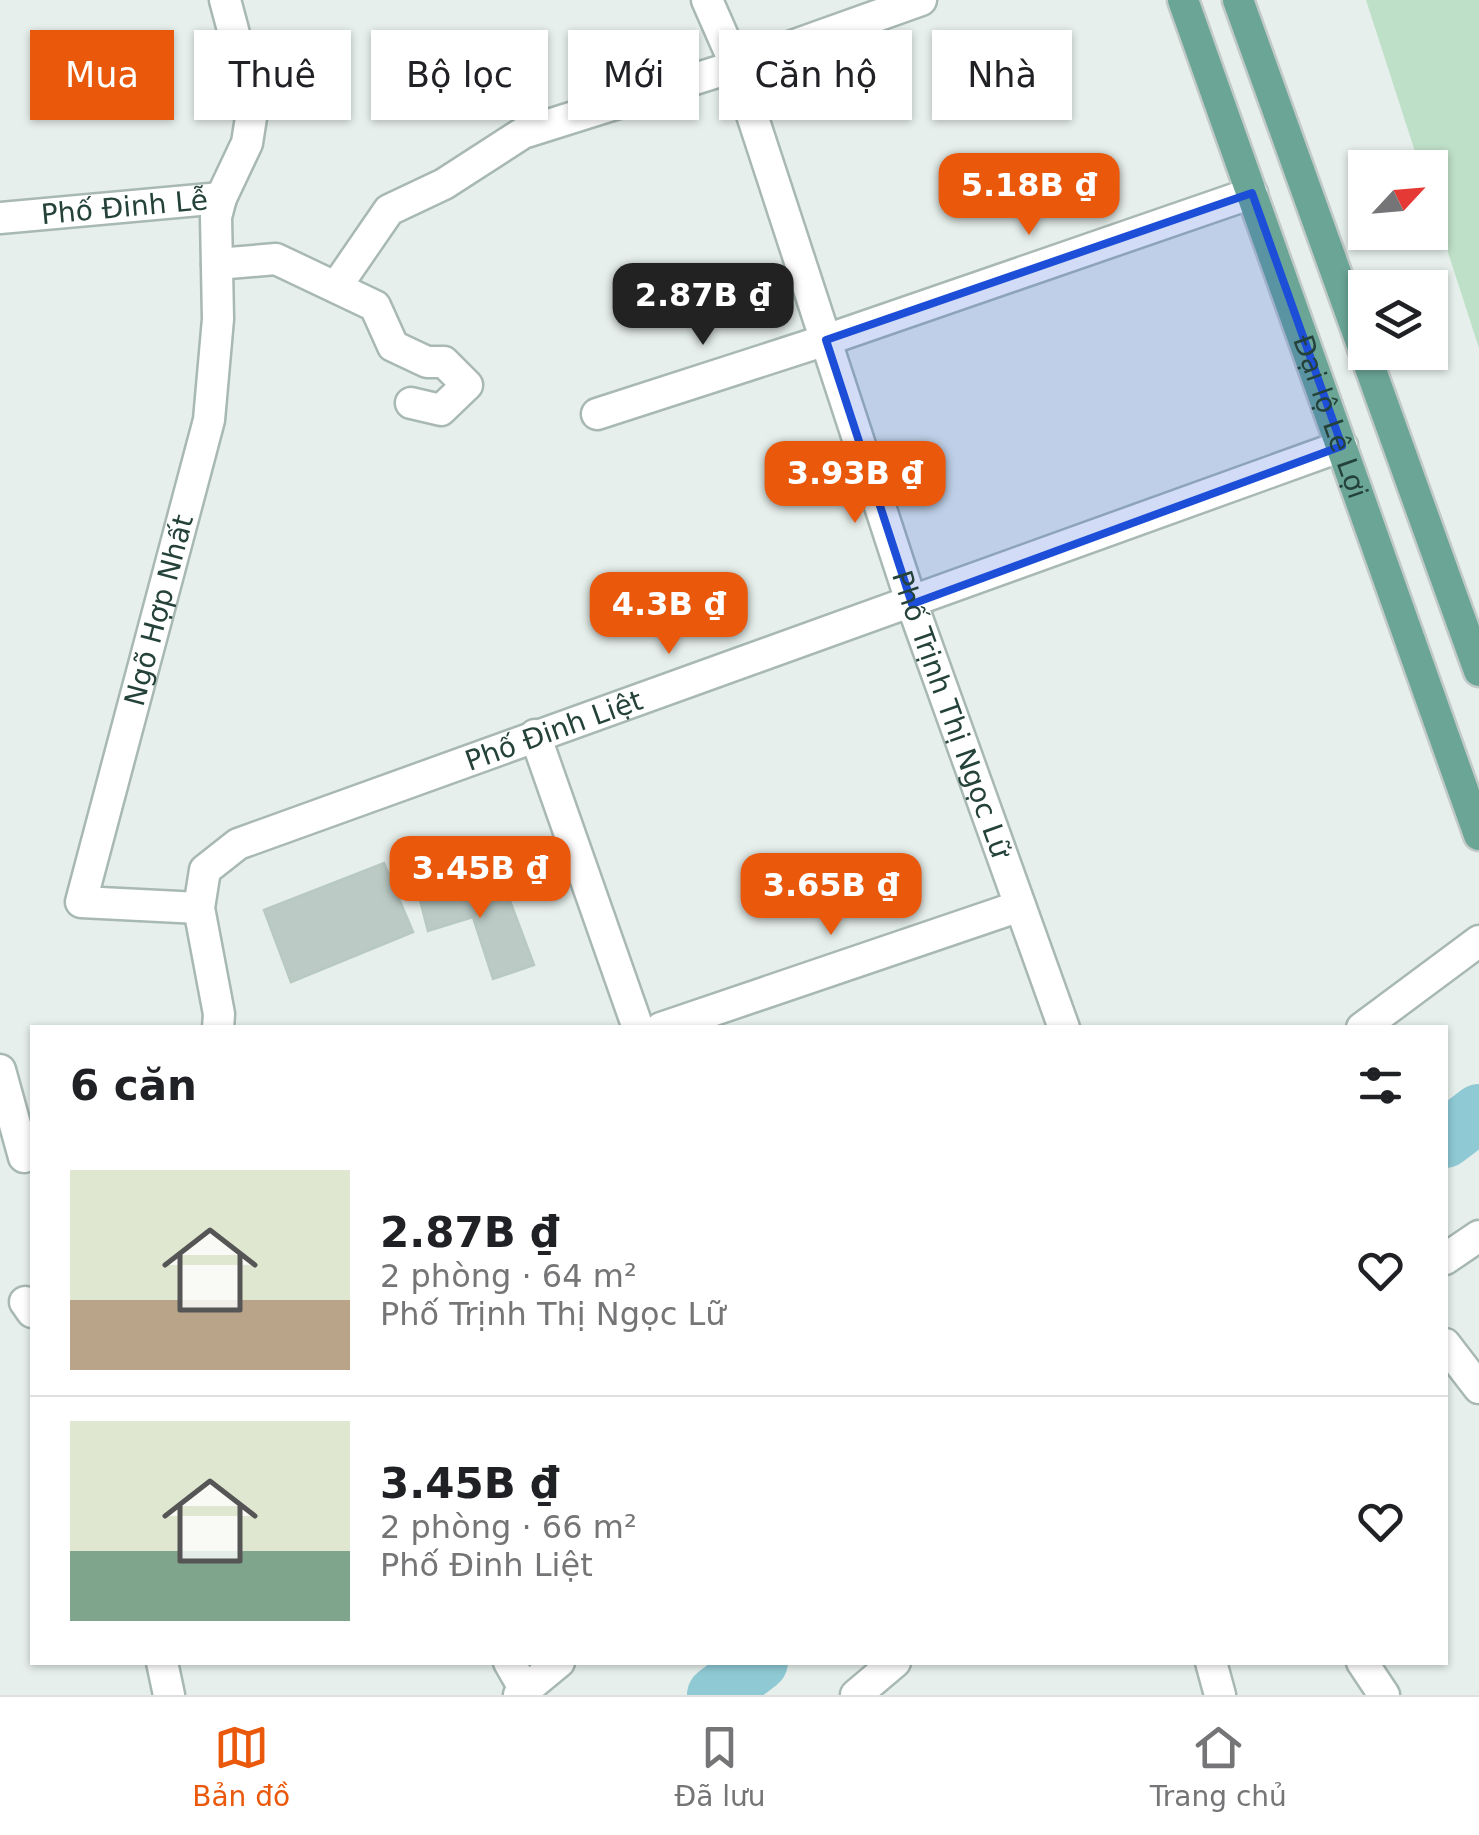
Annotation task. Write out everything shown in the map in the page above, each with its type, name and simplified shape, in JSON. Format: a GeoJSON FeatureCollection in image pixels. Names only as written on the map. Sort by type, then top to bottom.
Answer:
{"type":"FeatureCollection","features":[{"type":"Feature","properties":{"kind":"main road","name":"Đại lộ Lê Lợi"},"geometry":{"type":"LineString","coordinates":[[1183,0],[1479,835]]}},
{"type":"Feature","properties":{"kind":"main road","name":"Đại lộ Lê Lợi"},"geometry":{"type":"LineString","coordinates":[[1238,0],[1479,670]]}},
{"type":"Feature","properties":{"kind":"street","name":"Phố Đinh Lễ"},"geometry":{"type":"LineString","coordinates":[[0,218],[221,198],[247,143],[253,105],[225,0]]}},
{"type":"Feature","properties":{"kind":"street","name":"Phố Trịnh Thị Ngọc Lữ"},"geometry":{"type":"LineString","coordinates":[[707,0],[720,30]]}},
{"type":"Feature","properties":{"kind":"street"},"geometry":{"type":"LineString","coordinates":[[837,30],[921,0]]}},
{"type":"Feature","properties":{"kind":"street"},"geometry":{"type":"LineString","coordinates":[[336,287],[389,210],[444,184],[523,133],[719,71]]}},
{"type":"Feature","properties":{"kind":"street","name":"Phố Trịnh Thị Ngọc Lữ"},"geometry":{"type":"LineString","coordinates":[[754,120],[912,604],[1063,1025]]}},
{"type":"Feature","properties":{"kind":"street"},"geometry":{"type":"LineString","coordinates":[[597,414],[826,340],[1252,192]]}},
{"type":"Feature","properties":{"kind":"street","name":"Ngõ Hợp Nhất"},"geometry":{"type":"LineString","coordinates":[[200,908],[81,902],[209,420],[218,320],[216,217],[221,198]]}},
{"type":"Feature","properties":{"kind":"street"},"geometry":{"type":"LineString","coordinates":[[217,264],[276,258],[336,287],[375,306],[393,346],[427,362],[444,362],[467,385],[441,410],[410,403]]}},
{"type":"Feature","properties":{"kind":"street","name":"Phố Đinh Liệt"},"geometry":{"type":"LineString","coordinates":[[218,1025],[200,908],[204,870],[238,844],[1342,446]]}},
{"type":"Feature","properties":{"kind":"street"},"geometry":{"type":"LineString","coordinates":[[535,735],[637,1025]]}},
{"type":"Feature","properties":{"kind":"street"},"geometry":{"type":"LineString","coordinates":[[670,1025],[1020,906]]}},
{"type":"Feature","properties":{"kind":"street"},"geometry":{"type":"LineString","coordinates":[[1366,1025],[1479,940]]}},
{"type":"Feature","properties":{"kind":"street"},"geometry":{"type":"LineString","coordinates":[[0,1070],[19,1159]]}},
{"type":"Feature","properties":{"kind":"street"},"geometry":{"type":"LineString","coordinates":[[1448,1256],[1479,1236]]}},
{"type":"Feature","properties":{"kind":"street"},"geometry":{"type":"LineString","coordinates":[[1448,1348],[1479,1388]]}},
{"type":"Feature","properties":{"kind":"street"},"geometry":{"type":"LineString","coordinates":[[163,1665],[169,1695]]}},
{"type":"Feature","properties":{"kind":"street"},"geometry":{"type":"LineString","coordinates":[[510,1665],[522,1693],[555,1665]]}},
{"type":"Feature","properties":{"kind":"street"},"geometry":{"type":"LineString","coordinates":[[856,1695],[891,1665]]}},
{"type":"Feature","properties":{"kind":"street"},"geometry":{"type":"LineString","coordinates":[[1212,1665],[1220,1695]]}},
{"type":"Feature","properties":{"kind":"street"},"geometry":{"type":"LineString","coordinates":[[1364,1665],[1384,1695]]}},
{"type":"Feature","properties":{"kind":"highlighted area"},"geometry":{"type":"Polygon","coordinates":[[[1252,193],[1342,446],[912,604],[826,340],[1252,193]]]}},
{"type":"Feature","properties":{"kind":"green space"},"geometry":{"type":"Polygon","coordinates":[[[1366,0],[1479,0],[1479,348],[1447,250],[1448,150],[1415,150],[1366,0]]]}},
{"type":"Feature","properties":{"kind":"building"},"geometry":{"type":"Polygon","coordinates":[[[384,863],[413,932],[291,982],[264,910],[384,863]]]}},
{"type":"Feature","properties":{"kind":"building"},"geometry":{"type":"Polygon","coordinates":[[[475,870],[489,899],[507,893],[534,965],[493,979],[473,917],[428,931],[419,896],[475,870]]]}},
{"type":"Feature","properties":{"kind":"waterway"},"geometry":{"type":"LineString","coordinates":[[1448,1137],[1479,1113]]}},
{"type":"Feature","properties":{"kind":"waterway"},"geometry":{"type":"LineString","coordinates":[[716,1695],[755,1665]]}}]}
